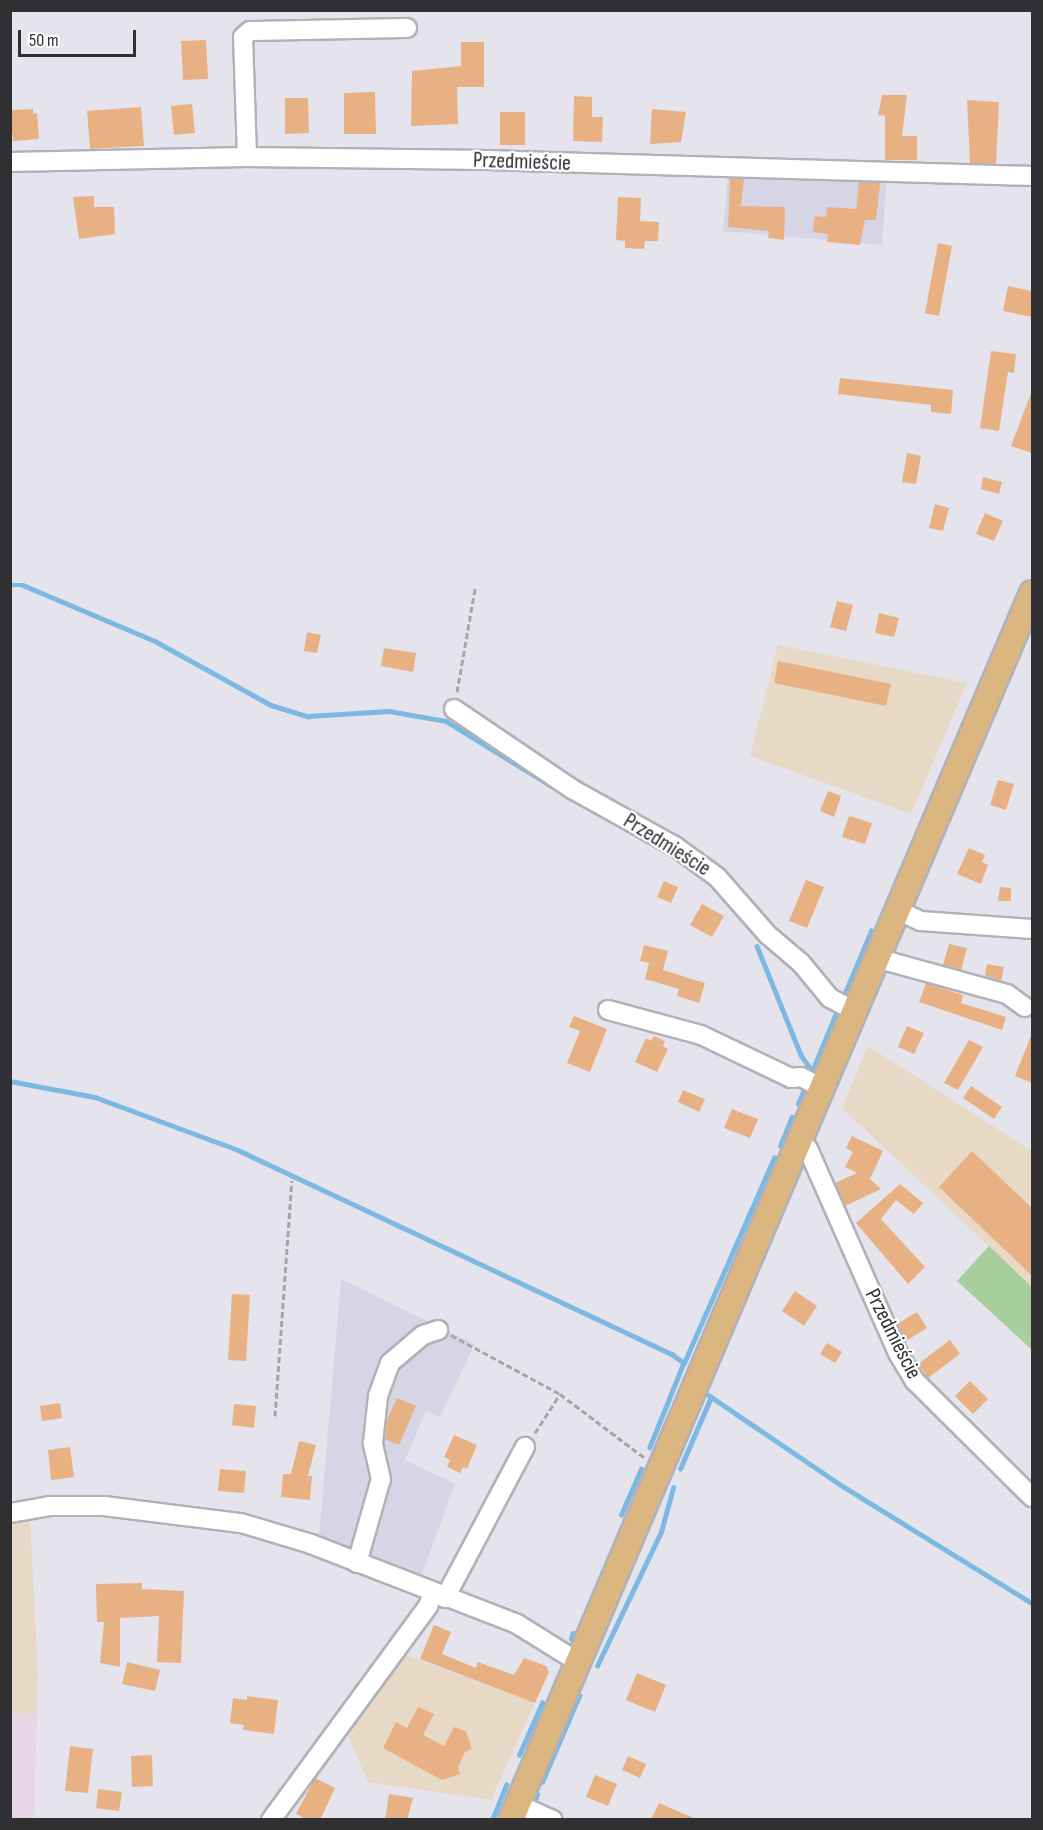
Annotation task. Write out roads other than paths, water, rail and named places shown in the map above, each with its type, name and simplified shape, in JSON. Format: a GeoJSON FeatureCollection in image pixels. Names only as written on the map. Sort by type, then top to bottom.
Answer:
{"type":"FeatureCollection","features":[{"type":"Feature","properties":{"kind":"main road"},"geometry":{"type":"LineString","coordinates":[[514,1812],[1032,593]]}},
{"type":"Feature","properties":{"kind":"street"},"geometry":{"type":"LineString","coordinates":[[246,157],[243,38],[250,31],[407,28]]}},
{"type":"Feature","properties":{"kind":"street","name":"Przedmieście"},"geometry":{"type":"LineString","coordinates":[[10,162],[246,157],[1032,176]]}},
{"type":"Feature","properties":{"kind":"street","name":"Przedmieście"},"geometry":{"type":"LineString","coordinates":[[454,709],[572,789],[668,842],[717,877],[772,939],[801,963],[830,999],[854,1011]]}},
{"type":"Feature","properties":{"kind":"street"},"geometry":{"type":"LineString","coordinates":[[897,910],[921,921],[1032,930]]}},
{"type":"Feature","properties":{"kind":"street"},"geometry":{"type":"LineString","coordinates":[[876,958],[1007,994],[1025,1007]]}},
{"type":"Feature","properties":{"kind":"street"},"geometry":{"type":"LineString","coordinates":[[608,1010],[701,1035],[791,1078],[801,1077],[821,1087]]}},
{"type":"Feature","properties":{"kind":"street","name":"Przedmieście"},"geometry":{"type":"LineString","coordinates":[[799,1138],[808,1149],[898,1353],[915,1381],[1032,1497]]}},
{"type":"Feature","properties":{"kind":"street"},"geometry":{"type":"LineString","coordinates":[[357,1563],[381,1479],[373,1443],[378,1396],[390,1363],[423,1335],[438,1330]]}},
{"type":"Feature","properties":{"kind":"street"},"geometry":{"type":"LineString","coordinates":[[271,1820],[439,1596],[525,1447]]}},
{"type":"Feature","properties":{"kind":"street"},"geometry":{"type":"LineString","coordinates":[[10,1513],[49,1506],[171,1511],[241,1523],[357,1563],[517,1624],[578,1662]]}},
{"type":"Feature","properties":{"kind":"street"},"geometry":{"type":"LineString","coordinates":[[514,1812],[553,1820]]}},
{"type":"Feature","properties":{"kind":"waterway"},"geometry":{"type":"LineString","coordinates":[[10,585],[23,585],[155,641],[271,705],[308,716],[389,711],[446,721],[568,796]]}},
{"type":"Feature","properties":{"kind":"waterway"},"geometry":{"type":"LineString","coordinates":[[842,1000],[871,931]]}},
{"type":"Feature","properties":{"kind":"waterway"},"geometry":{"type":"LineString","coordinates":[[757,946],[801,1055],[812,1071]]}},
{"type":"Feature","properties":{"kind":"waterway"},"geometry":{"type":"LineString","coordinates":[[812,1071],[837,1011]]}},
{"type":"Feature","properties":{"kind":"waterway"},"geometry":{"type":"LineString","coordinates":[[10,1081],[95,1097],[238,1150],[672,1354],[684,1363],[650,1447]]}},
{"type":"Feature","properties":{"kind":"waterway"},"geometry":{"type":"LineString","coordinates":[[798,1104],[804,1090]]}},
{"type":"Feature","properties":{"kind":"waterway"},"geometry":{"type":"LineString","coordinates":[[780,1146],[792,1117]]}},
{"type":"Feature","properties":{"kind":"waterway"},"geometry":{"type":"LineString","coordinates":[[684,1363],[774,1158]]}},
{"type":"Feature","properties":{"kind":"waterway"},"geometry":{"type":"LineString","coordinates":[[707,1394],[844,1487],[1032,1603]]}},
{"type":"Feature","properties":{"kind":"waterway"},"geometry":{"type":"LineString","coordinates":[[680,1469],[711,1397]]}},
{"type":"Feature","properties":{"kind":"waterway"},"geometry":{"type":"LineString","coordinates":[[621,1515],[641,1469]]}},
{"type":"Feature","properties":{"kind":"waterway"},"geometry":{"type":"LineString","coordinates":[[597,1666],[661,1532],[673,1488]]}},
{"type":"Feature","properties":{"kind":"waterway"},"geometry":{"type":"LineString","coordinates":[[571,1639],[573,1633]]}},
{"type":"Feature","properties":{"kind":"waterway"},"geometry":{"type":"LineString","coordinates":[[542,1782],[579,1696]]}},
{"type":"Feature","properties":{"kind":"waterway"},"geometry":{"type":"LineString","coordinates":[[519,1755],[542,1703]]}},
{"type":"Feature","properties":{"kind":"waterway"},"geometry":{"type":"LineString","coordinates":[[492,1820],[506,1785]]}},
{"type":"Feature","properties":{"kind":"waterway"},"geometry":{"type":"LineString","coordinates":[[534,1802],[537,1795]]}}]}
